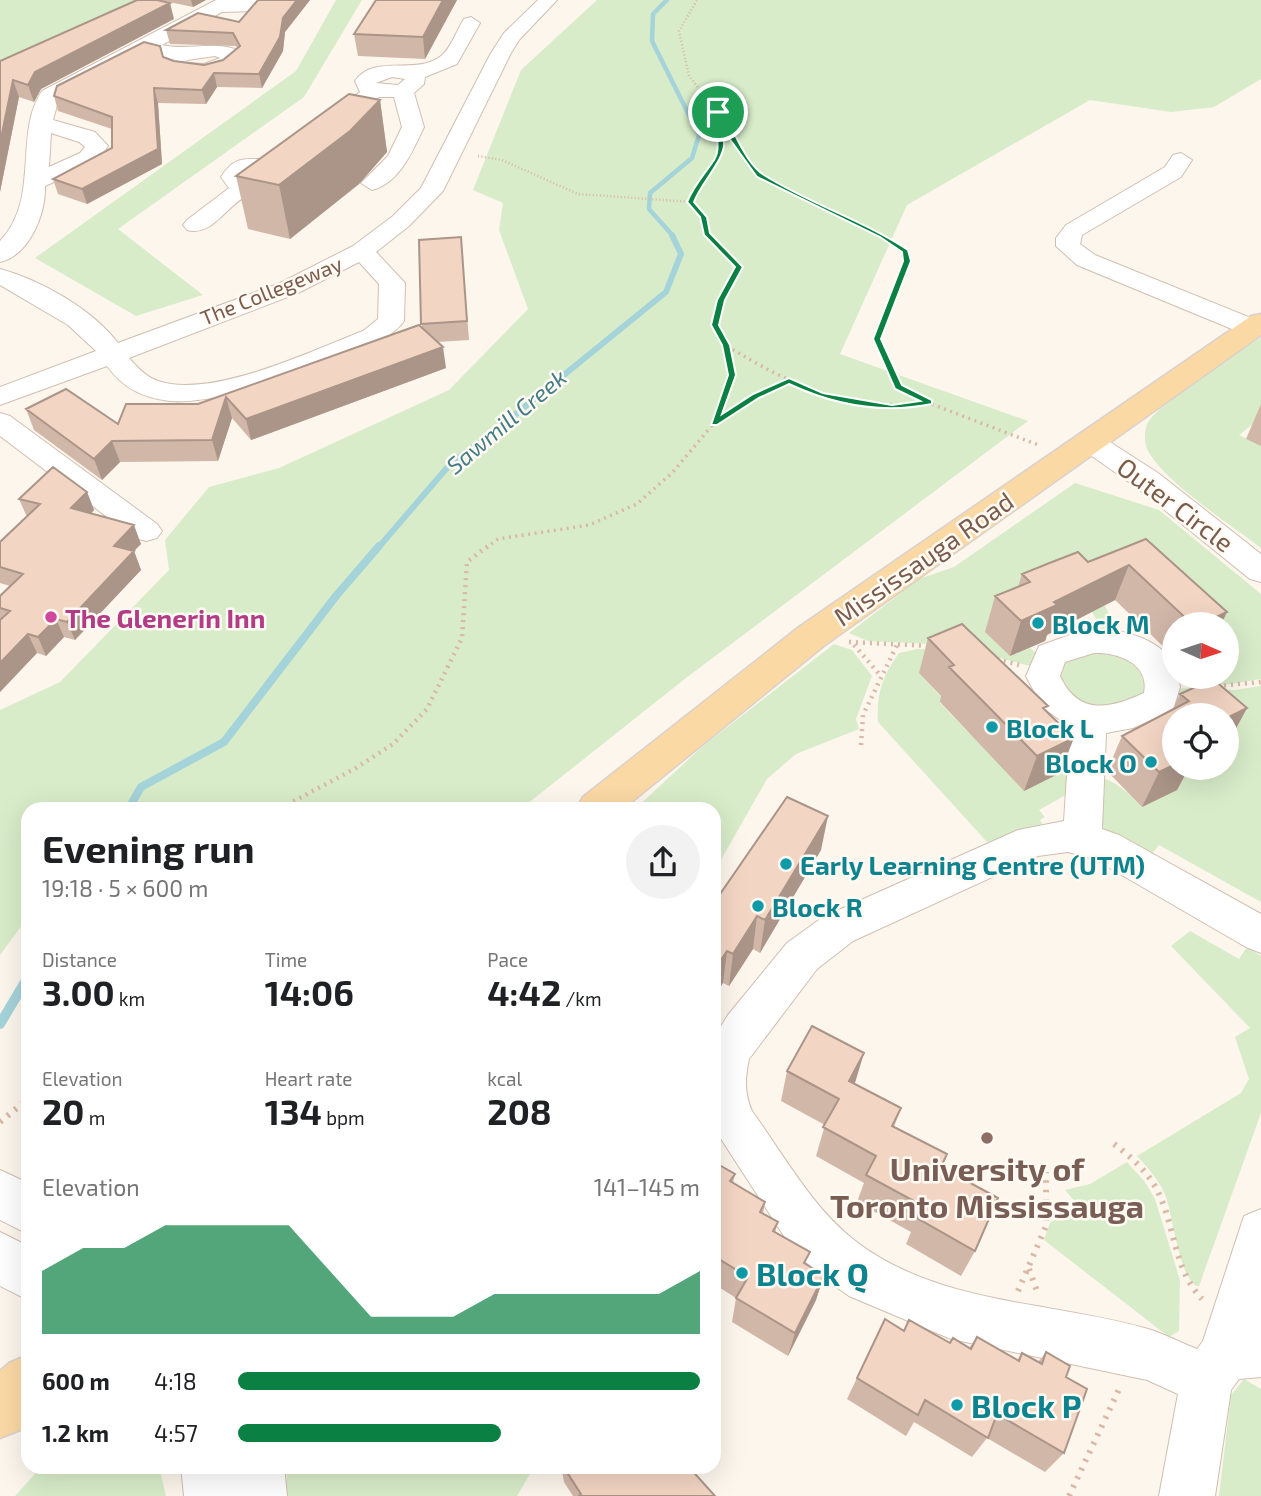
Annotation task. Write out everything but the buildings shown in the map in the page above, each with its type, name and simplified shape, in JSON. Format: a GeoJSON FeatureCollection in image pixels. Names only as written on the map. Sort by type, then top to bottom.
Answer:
{"type":"FeatureCollection","features":[{"type":"Feature","properties":{"kind":"main road","name":"Mississauga Road"},"geometry":{"type":"LineString","coordinates":[[604,802],[712,713],[812,636],[1257,325]]}},
{"type":"Feature","properties":{"kind":"main road"},"geometry":{"type":"LineString","coordinates":[[0,1410],[21,1389]]}},
{"type":"Feature","properties":{"kind":"street"},"geometry":{"type":"LineString","coordinates":[[0,255],[21,233],[34,206],[33,183],[39,162],[41,123],[49,95],[224,3],[249,7],[259,0]]}},
{"type":"Feature","properties":{"kind":"street","name":"The Collegeway"},"geometry":{"type":"LineString","coordinates":[[0,397],[112,352],[289,288],[362,251],[401,220],[431,191],[442,173],[460,86],[511,37],[538,1]]}},
{"type":"Feature","properties":{"kind":"street"},"geometry":{"type":"LineString","coordinates":[[195,225],[244,187],[232,177],[237,169],[262,161],[280,162],[450,60],[456,38],[471,23]]}},
{"type":"Feature","properties":{"kind":"street"},"geometry":{"type":"LineString","coordinates":[[144,47],[181,54]]}},
{"type":"Feature","properties":{"kind":"street"},"geometry":{"type":"LineString","coordinates":[[372,183],[398,159],[413,127],[406,84],[391,71],[376,74],[366,81],[368,88],[406,84],[460,86]]}},
{"type":"Feature","properties":{"kind":"street"},"geometry":{"type":"LineString","coordinates":[[368,112],[406,84]]}},
{"type":"Feature","properties":{"kind":"street"},"geometry":{"type":"LineString","coordinates":[[33,183],[88,158],[97,146],[87,137],[41,123]]}},
{"type":"Feature","properties":{"kind":"street"},"geometry":{"type":"LineString","coordinates":[[1181,160],[1173,172],[1074,230],[1068,238],[1068,246],[1079,257],[1257,325]]}},
{"type":"Feature","properties":{"kind":"street"},"geometry":{"type":"LineString","coordinates":[[0,276],[15,282],[93,331],[128,375],[146,387],[174,395],[209,393],[372,337],[391,321],[392,282],[362,251]]}},
{"type":"Feature","properties":{"kind":"street"},"geometry":{"type":"LineString","coordinates":[[0,422],[146,531]]}},
{"type":"Feature","properties":{"kind":"street","name":"Outer Circle"},"geometry":{"type":"LineString","coordinates":[[1089,441],[1147,480],[1261,571]]}},
{"type":"Feature","properties":{"kind":"street"},"geometry":{"type":"LineString","coordinates":[[1231,1362],[1149,1355],[951,1314],[867,1278],[837,1258],[810,1233],[736,1126],[724,1098],[723,1076],[728,1054],[743,1029],[789,968],[838,929],[1032,841],[1050,837],[1082,838],[1105,846],[1261,935]]}},
{"type":"Feature","properties":{"kind":"street"},"geometry":{"type":"LineString","coordinates":[[0,1193],[21,1206]]}},
{"type":"Feature","properties":{"kind":"street"},"geometry":{"type":"LineString","coordinates":[[1187,1496],[1190,1464],[1231,1362],[1261,1233]]}},
{"type":"Feature","properties":{"kind":"street"},"geometry":{"type":"LineString","coordinates":[[0,1257],[21,1270]]}},
{"type":"Feature","properties":{"kind":"street"},"geometry":{"type":"LineString","coordinates":[[209,1474],[212,1496]]}},
{"type":"Feature","properties":{"kind":"street"},"geometry":{"type":"LineString","coordinates":[[258,1474],[259,1496]]}},
{"type":"Feature","properties":{"kind":"lane"},"geometry":{"type":"LineString","coordinates":[[1162,678],[1144,654],[1122,644],[1096,640],[1051,655],[1043,676],[1054,699],[1077,716],[1088,720],[1107,722],[1143,711],[1160,701],[1163,690]]}},
{"type":"Feature","properties":{"kind":"lane"},"geometry":{"type":"LineString","coordinates":[[1082,838],[1088,720]]}},
{"type":"Feature","properties":{"kind":"path"},"geometry":{"type":"LineString","coordinates":[[697,0],[679,31],[689,76],[716,105],[724,127],[759,176],[882,236],[906,251],[907,261],[877,339],[898,387],[1044,447]]}},
{"type":"Feature","properties":{"kind":"path"},"geometry":{"type":"LineString","coordinates":[[691,202],[698,183],[719,158],[721,143],[705,96]]}},
{"type":"Feature","properties":{"kind":"path"},"geometry":{"type":"LineString","coordinates":[[478,156],[502,160],[579,194],[691,202],[704,217],[707,234],[739,267],[721,300],[715,325],[726,345],[732,375],[714,423]]}},
{"type":"Feature","properties":{"kind":"path"},"geometry":{"type":"LineString","coordinates":[[726,345],[821,396],[892,408],[929,402]]}},
{"type":"Feature","properties":{"kind":"path"},"geometry":{"type":"LineString","coordinates":[[292,802],[356,768],[393,744],[427,709],[462,638],[467,562],[498,539],[589,525],[637,504],[673,472],[714,423],[756,396],[789,381]]}},
{"type":"Feature","properties":{"kind":"path"},"geometry":{"type":"LineString","coordinates":[[839,637],[853,645],[881,676]]}},
{"type":"Feature","properties":{"kind":"path"},"geometry":{"type":"LineString","coordinates":[[853,645],[934,646]]}},
{"type":"Feature","properties":{"kind":"path"},"geometry":{"type":"LineString","coordinates":[[861,745],[861,723],[897,645]]}},
{"type":"Feature","properties":{"kind":"path"},"geometry":{"type":"LineString","coordinates":[[989,657],[1026,667],[1043,676]]}},
{"type":"Feature","properties":{"kind":"path"},"geometry":{"type":"LineString","coordinates":[[1239,685],[1261,682]]}},
{"type":"Feature","properties":{"kind":"path"},"geometry":{"type":"LineString","coordinates":[[0,1122],[21,1104]]}},
{"type":"Feature","properties":{"kind":"path"},"geometry":{"type":"LineString","coordinates":[[1114,1144],[1133,1159],[1157,1189],[1180,1268],[1191,1290],[1202,1299]]}},
{"type":"Feature","properties":{"kind":"path"},"geometry":{"type":"LineString","coordinates":[[1013,1301],[1046,1226],[1046,1172]]}},
{"type":"Feature","properties":{"kind":"path"},"geometry":{"type":"LineString","coordinates":[[1069,1496],[1113,1397],[1128,1375]]}},
{"type":"Feature","properties":{"kind":"green space"},"geometry":{"type":"Polygon","coordinates":[[[0,0],[152,0],[0,69],[0,0]]]}},
{"type":"Feature","properties":{"kind":"green space"},"geometry":{"type":"Polygon","coordinates":[[[336,0],[362,0],[304,97],[118,229],[203,295],[136,316],[35,258],[296,71],[336,0]]]}},
{"type":"Feature","properties":{"kind":"green space"},"geometry":{"type":"Polygon","coordinates":[[[597,0],[1261,0],[1261,79],[1214,107],[1171,112],[1090,100],[907,205],[840,354],[1028,421],[686,678],[530,802],[21,802],[21,926],[0,955],[0,710],[60,682],[169,570],[165,540],[209,487],[279,468],[449,390],[528,309],[499,230],[503,203],[473,190],[521,70],[597,0]]]}},
{"type":"Feature","properties":{"kind":"green space"},"geometry":{"type":"Polygon","coordinates":[[[1261,337],[1261,426],[1254,423],[1239,435],[1261,446],[1261,548],[1169,477],[1148,451],[1145,431],[1153,416],[1165,405],[1261,337]]]}},
{"type":"Feature","properties":{"kind":"green space"},"geometry":{"type":"Polygon","coordinates":[[[1075,483],[1159,510],[1261,594],[1261,679],[1239,683],[1239,612],[1171,612],[1157,597],[1102,600],[1117,630],[1116,635],[1104,632],[1092,612],[1066,588],[1010,656],[1030,648],[1039,655],[1034,667],[952,645],[868,641],[849,633],[919,579],[954,567],[1075,483]]]}},
{"type":"Feature","properties":{"kind":"green space"},"geometry":{"type":"Polygon","coordinates":[[[834,644],[852,650],[872,676],[856,719],[859,729],[796,754],[767,779],[721,860],[721,802],[642,802],[704,745],[834,644]]]}},
{"type":"Feature","properties":{"kind":"green space"},"geometry":{"type":"Polygon","coordinates":[[[934,649],[920,674],[944,700],[940,703],[967,731],[1048,761],[1070,751],[1071,792],[1039,810],[1045,817],[1040,820],[1043,825],[987,842],[878,722],[880,694],[889,669],[899,653],[934,649]]]}},
{"type":"Feature","properties":{"kind":"green space"},"geometry":{"type":"Polygon","coordinates":[[[1077,651],[1127,653],[1154,690],[1098,715],[1055,688],[1058,660],[1077,651]]]}},
{"type":"Feature","properties":{"kind":"green space"},"geometry":{"type":"Polygon","coordinates":[[[1261,686],[1261,902],[1159,845],[1149,858],[1110,835],[1100,821],[1098,810],[1097,776],[1122,788],[1142,807],[1176,780],[1239,780],[1239,703],[1168,703],[1173,690],[1239,689],[1261,686]]]}},
{"type":"Feature","properties":{"kind":"green space"},"geometry":{"type":"Polygon","coordinates":[[[1190,931],[1239,959],[1247,947],[1261,956],[1261,1113],[1199,1286],[1190,1280],[1185,1270],[1163,1191],[1137,1156],[1241,1093],[1249,1079],[1235,1037],[1250,1028],[1171,946],[1190,931]]]}},
{"type":"Feature","properties":{"kind":"green space"},"geometry":{"type":"Polygon","coordinates":[[[1127,1162],[1145,1182],[1155,1199],[1180,1280],[1179,1331],[1169,1337],[1044,1240],[1050,1223],[1077,1204],[1065,1190],[1090,1184],[1127,1162]]]}},
{"type":"Feature","properties":{"kind":"green space"},"geometry":{"type":"Polygon","coordinates":[[[1244,1379],[1261,1389],[1261,1496],[1219,1496],[1231,1395],[1244,1379]]]}},
{"type":"Feature","properties":{"kind":"green space"},"geometry":{"type":"Polygon","coordinates":[[[35,1474],[161,1474],[166,1496],[15,1496],[35,1474]]]}},
{"type":"Feature","properties":{"kind":"green space"},"geometry":{"type":"Polygon","coordinates":[[[287,1474],[530,1474],[517,1496],[286,1496],[287,1474]]]}},
{"type":"Feature","properties":{"kind":"waterway","name":"Sawmill Creek"},"geometry":{"type":"LineString","coordinates":[[667,0],[653,14],[652,41],[699,135],[692,158],[650,193],[649,209],[674,237]]}},
{"type":"Feature","properties":{"kind":"waterway","name":"Sawmill Creek"},"geometry":{"type":"LineString","coordinates":[[378,548],[452,462],[484,440],[666,292],[681,254],[672,235]]}},
{"type":"Feature","properties":{"kind":"waterway","name":"Sawmill Creek"},"geometry":{"type":"LineString","coordinates":[[132,802],[141,787],[224,742],[336,596],[379,546]]}},
{"type":"Feature","properties":{"kind":"waterway","name":"Sawmill Creek"},"geometry":{"type":"LineString","coordinates":[[0,1024],[21,989]]}},
{"type":"Feature","properties":{"kind":"place","name":"The Glenerin Inn"},"geometry":{"type":"Point","coordinates":[51,617]}},
{"type":"Feature","properties":{"kind":"place","name":"Block M"},"geometry":{"type":"Point","coordinates":[1038,623]}},
{"type":"Feature","properties":{"kind":"place","name":"Block L"},"geometry":{"type":"Point","coordinates":[992,727]}},
{"type":"Feature","properties":{"kind":"place","name":"Block O"},"geometry":{"type":"Point","coordinates":[1151,762]}},
{"type":"Feature","properties":{"kind":"place","name":"Early Learning Centre (UTM)"},"geometry":{"type":"Point","coordinates":[786,864]}},
{"type":"Feature","properties":{"kind":"place","name":"Block R"},"geometry":{"type":"Point","coordinates":[758,906]}},
{"type":"Feature","properties":{"kind":"place","name":"University of Toronto Mississauga"},"geometry":{"type":"Point","coordinates":[987,1138]}},
{"type":"Feature","properties":{"kind":"place","name":"Block Q"},"geometry":{"type":"Point","coordinates":[742,1273]}},
{"type":"Feature","properties":{"kind":"place","name":"Block P"},"geometry":{"type":"Point","coordinates":[957,1405]}},
{"type":"Feature","properties":{"kind":"route"},"geometry":{"type":"LineString","coordinates":[[705,96],[716,105],[718,112],[724,127],[759,176],[882,236],[906,251],[907,261],[877,339],[898,387],[929,402],[892,408],[821,396],[789,381],[756,396],[714,423],[732,375],[726,345],[715,325],[721,300],[739,267],[728,252],[707,234],[704,217],[691,202],[698,183],[719,158],[721,143],[705,96]]}}]}
